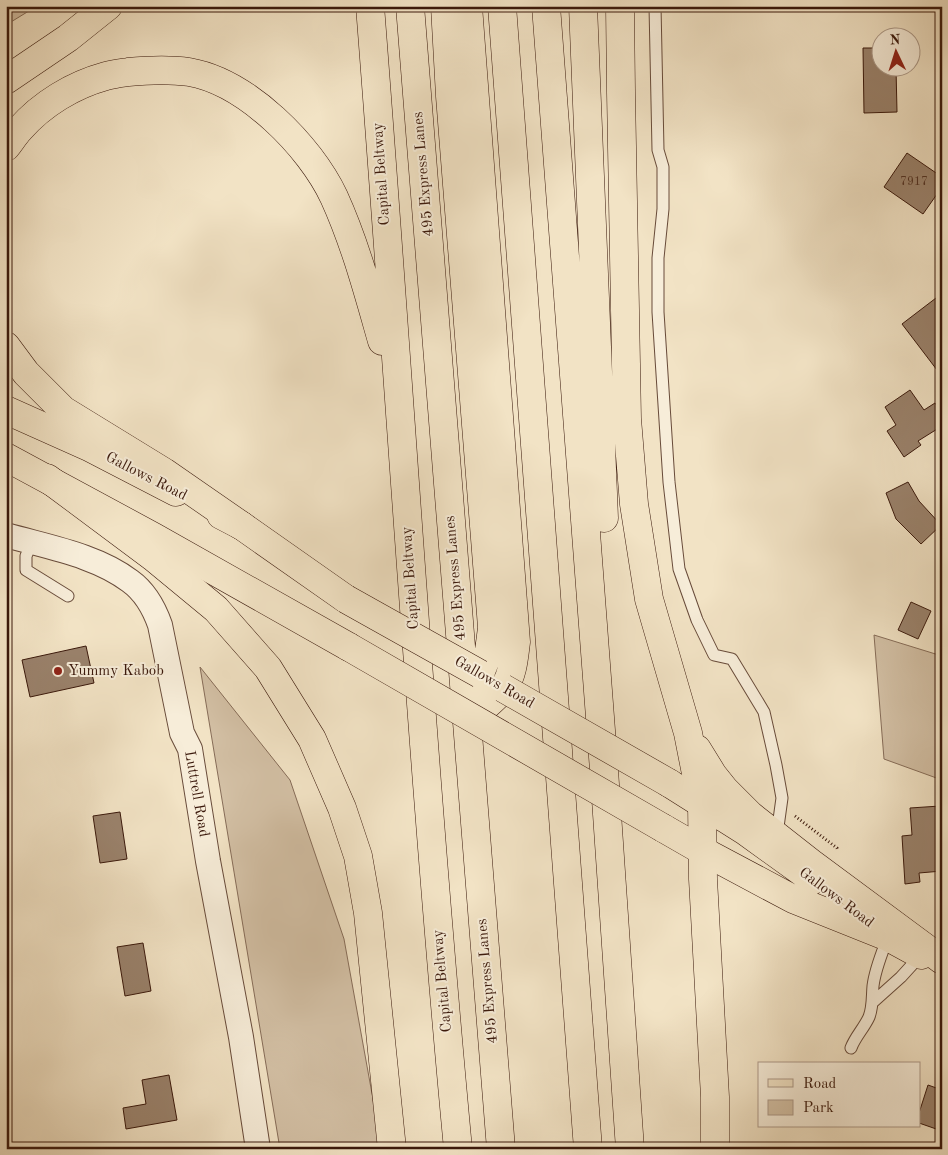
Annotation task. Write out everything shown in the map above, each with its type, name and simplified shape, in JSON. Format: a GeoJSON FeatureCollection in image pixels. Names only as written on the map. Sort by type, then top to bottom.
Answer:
{"type":"FeatureCollection","features":[{"type":"Feature","properties":{"kind":"main road"},"geometry":{"type":"LineString","coordinates":[[6,80],[68,38],[108,6]]}},
{"type":"Feature","properties":{"kind":"main road","name":"Capital Beltway"},"geometry":{"type":"LineString","coordinates":[[370,6],[443,989],[458,1149]]}},
{"type":"Feature","properties":{"kind":"main road","name":"495 Express Lanes"},"geometry":{"type":"LineString","coordinates":[[410,6],[501,1149]]}},
{"type":"Feature","properties":{"kind":"main road"},"geometry":{"type":"LineString","coordinates":[[445,6],[451,106],[492,628],[489,650],[480,674],[472,718]]}},
{"type":"Feature","properties":{"kind":"main road"},"geometry":{"type":"LineString","coordinates":[[468,6],[516,642],[513,667],[504,688],[472,718]]}},
{"type":"Feature","properties":{"kind":"main road"},"geometry":{"type":"LineString","coordinates":[[502,6],[588,1149]]}},
{"type":"Feature","properties":{"kind":"main road"},"geometry":{"type":"LineString","coordinates":[[546,6],[632,1149]]}},
{"type":"Feature","properties":{"kind":"main road"},"geometry":{"type":"LineString","coordinates":[[583,6],[602,496],[612,647],[622,854],[632,1149]]}},
{"type":"Feature","properties":{"kind":"main road"},"geometry":{"type":"LineString","coordinates":[[620,6],[627,419],[634,504],[649,599],[688,733],[702,804],[706,949],[715,1097],[715,1149]]}},
{"type":"Feature","properties":{"kind":"main road"},"geometry":{"type":"LineString","coordinates":[[6,147],[19,130],[43,106],[73,88],[106,76],[138,71],[167,70],[190,72],[215,80],[240,92],[266,112],[288,133],[316,166],[333,196],[361,265],[398,395]]}},
{"type":"Feature","properties":{"kind":"main road"},"geometry":{"type":"LineString","coordinates":[[6,346],[26,373],[63,410],[164,472],[242,526]]}},
{"type":"Feature","properties":{"kind":"main road","name":"Gallows Road"},"geometry":{"type":"LineString","coordinates":[[6,410],[91,448],[242,526],[346,599],[669,783],[745,831],[888,937]]}},
{"type":"Feature","properties":{"kind":"main road","name":"Gallows Road"},"geometry":{"type":"LineString","coordinates":[[6,457],[187,555],[349,646],[703,851],[793,899],[888,937],[935,961]]}},
{"type":"Feature","properties":{"kind":"main road"},"geometry":{"type":"LineString","coordinates":[[47,478],[153,557],[216,609],[268,668],[312,739],[342,808],[358,856],[368,913],[392,1149]]}},
{"type":"Feature","properties":{"kind":"main road"},"geometry":{"type":"LineString","coordinates":[[688,733],[713,775],[750,815],[935,961]]}},
{"type":"Feature","properties":{"kind":"street","name":"Luttrell Road"},"geometry":{"type":"LineString","coordinates":[[6,535],[83,557],[114,570],[132,582],[148,599],[156,613],[182,733],[190,749],[208,861],[241,1037],[258,1149]]}},
{"type":"Feature","properties":{"kind":"lane"},"geometry":{"type":"LineString","coordinates":[[655,6],[658,150],[663,167],[663,209],[658,258],[658,312],[669,482],[678,569],[697,620],[714,655],[732,659],[764,712],[782,798],[777,836]]}},
{"type":"Feature","properties":{"kind":"lane"},"geometry":{"type":"LineString","coordinates":[[32,542],[26,556],[26,570],[68,596]]}},
{"type":"Feature","properties":{"kind":"lane"},"geometry":{"type":"LineString","coordinates":[[851,1048],[869,1018],[877,965],[888,937]]}},
{"type":"Feature","properties":{"kind":"lane"},"geometry":{"type":"LineString","coordinates":[[872,1003],[901,977],[935,961]]}},
{"type":"Feature","properties":{"kind":"green space"},"geometry":{"type":"Polygon","coordinates":[[[6,6],[37,6],[6,25],[6,6]]]}},
{"type":"Feature","properties":{"kind":"green space"},"geometry":{"type":"Polygon","coordinates":[[[874,635],[942,656],[942,780],[884,759],[874,635]]]}},
{"type":"Feature","properties":{"kind":"green space"},"geometry":{"type":"Polygon","coordinates":[[[200,667],[290,780],[344,939],[382,1149],[280,1149],[200,667]]]}},
{"type":"Feature","properties":{"kind":"building"},"geometry":{"type":"Polygon","coordinates":[[[863,48],[870,48],[870,78],[896,78],[897,112],[864,113],[863,48]]]}},
{"type":"Feature","properties":{"kind":"building"},"geometry":{"type":"Polygon","coordinates":[[[907,153],[942,177],[942,187],[923,214],[884,187],[907,153]]]}},
{"type":"Feature","properties":{"kind":"building"},"geometry":{"type":"Polygon","coordinates":[[[936,298],[942,305],[942,367],[937,370],[902,324],[936,298]]]}},
{"type":"Feature","properties":{"kind":"building"},"geometry":{"type":"Polygon","coordinates":[[[910,390],[924,410],[935,403],[942,413],[942,426],[918,441],[921,445],[904,457],[887,431],[896,425],[885,407],[910,390]]]}},
{"type":"Feature","properties":{"kind":"building"},"geometry":{"type":"Polygon","coordinates":[[[908,482],[919,501],[941,525],[921,544],[896,519],[886,493],[908,482]]]}},
{"type":"Feature","properties":{"kind":"building"},"geometry":{"type":"Polygon","coordinates":[[[911,602],[931,611],[918,639],[898,630],[911,602]]]}},
{"type":"Feature","properties":{"kind":"building","name":"Yummy Kabob"},"geometry":{"type":"Polygon","coordinates":[[[86,646],[94,683],[30,697],[22,660],[86,646]]]}},
{"type":"Feature","properties":{"kind":"building"},"geometry":{"type":"Polygon","coordinates":[[[940,806],[942,871],[919,873],[920,882],[905,884],[902,836],[912,835],[910,808],[940,806]]]}},
{"type":"Feature","properties":{"kind":"building"},"geometry":{"type":"Polygon","coordinates":[[[120,812],[127,859],[100,863],[93,816],[120,812]]]}},
{"type":"Feature","properties":{"kind":"building"},"geometry":{"type":"Polygon","coordinates":[[[143,943],[151,991],[125,996],[117,947],[143,943]]]}},
{"type":"Feature","properties":{"kind":"building"},"geometry":{"type":"Polygon","coordinates":[[[169,1075],[177,1120],[126,1129],[123,1108],[146,1104],[142,1080],[169,1075]]]}},
{"type":"Feature","properties":{"kind":"building"},"geometry":{"type":"Polygon","coordinates":[[[928,1085],[942,1090],[942,1131],[920,1123],[920,1110],[928,1085]]]}},
{"type":"Feature","properties":{"kind":"place","name":"Yummy Kabob"},"geometry":{"type":"Point","coordinates":[58,671]}}]}
